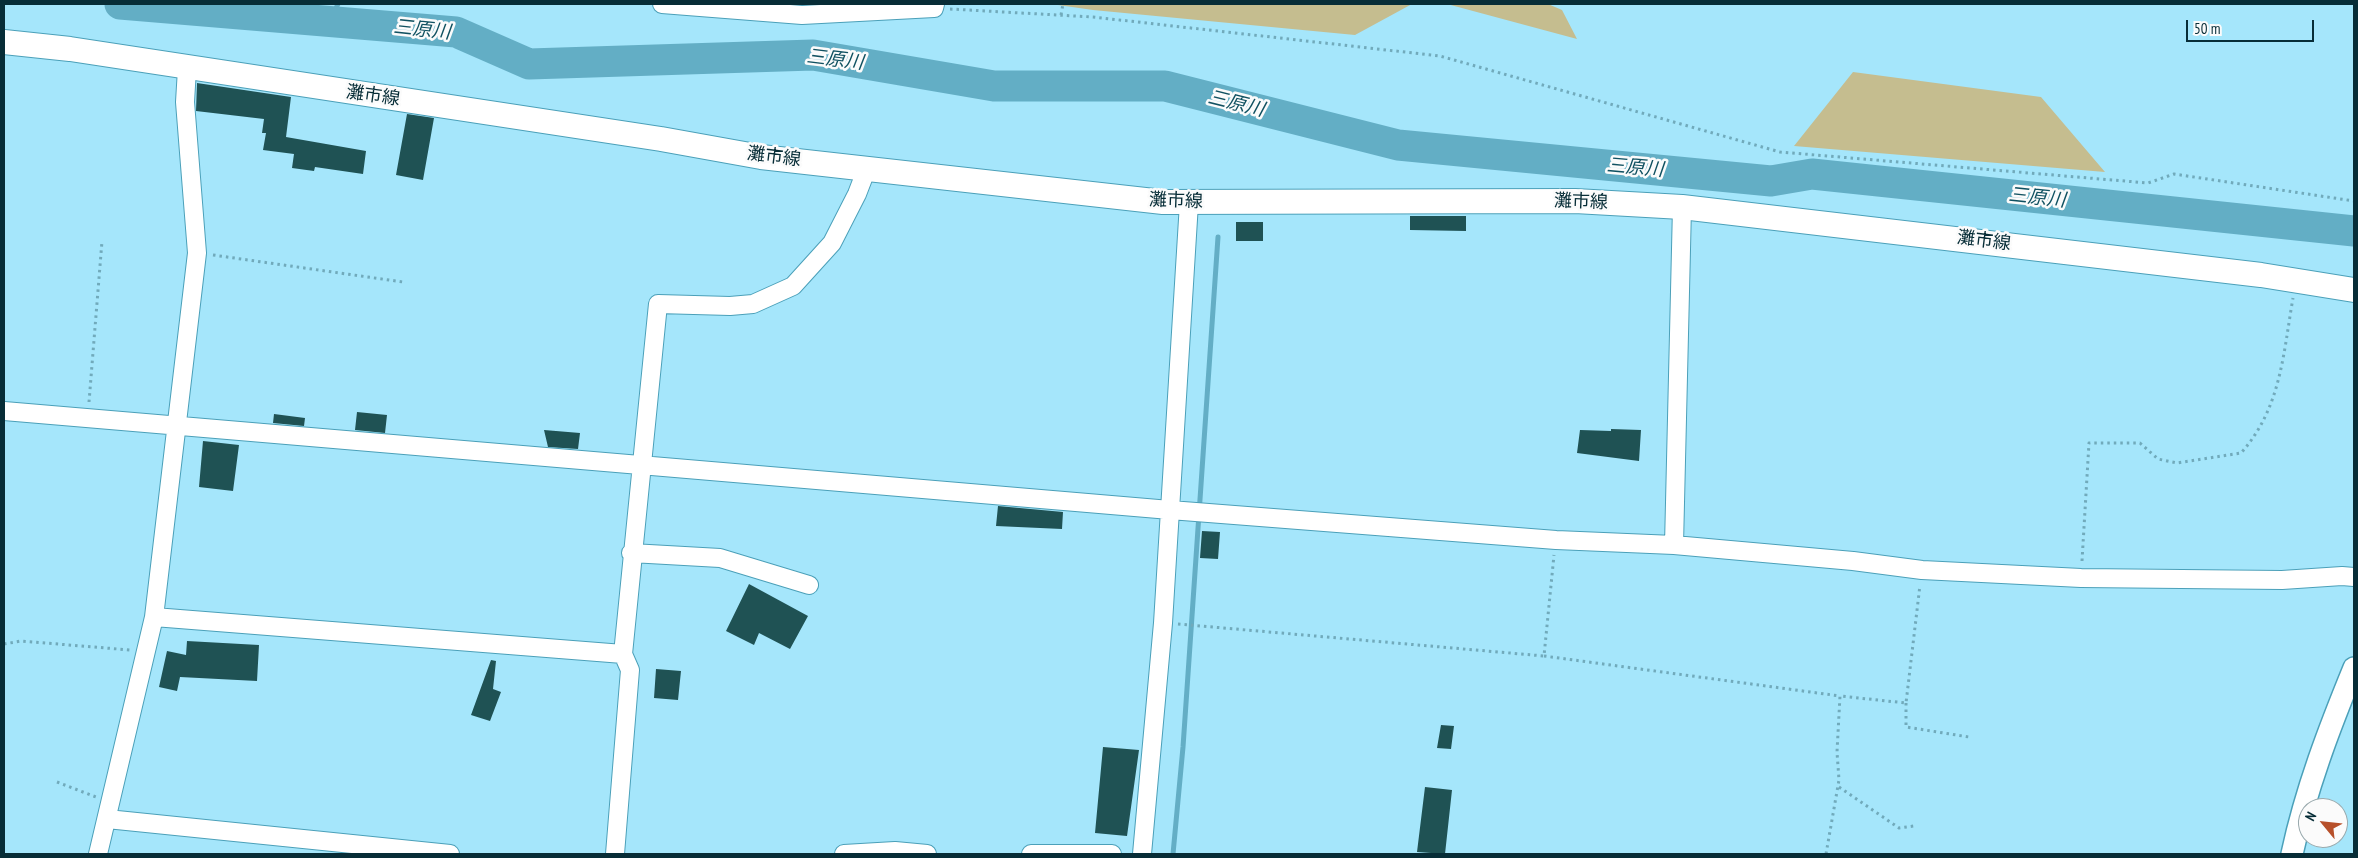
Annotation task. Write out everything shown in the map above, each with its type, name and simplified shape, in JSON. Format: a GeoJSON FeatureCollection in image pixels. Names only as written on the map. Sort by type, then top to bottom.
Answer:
{"type":"FeatureCollection","features":[{"type":"Feature","properties":{"kind":"main road","name":"灘市線"},"geometry":{"type":"LineString","coordinates":[[4,42],[70,49],[187,69],[661,139],[761,157],[1144,200],[1189,202],[1566,201],[1682,207],[1807,220],[2297,281],[2354,290]]}},
{"type":"Feature","properties":{"kind":"street"},"geometry":{"type":"LineString","coordinates":[[662,4],[802,15],[935,6]]}},
{"type":"Feature","properties":{"kind":"street"},"geometry":{"type":"LineString","coordinates":[[98,854],[154,617],[197,253],[185,102],[187,69]]}},
{"type":"Feature","properties":{"kind":"street"},"geometry":{"type":"LineString","coordinates":[[615,854],[630,670],[623,654],[658,304],[730,306],[753,304],[793,286],[832,243],[857,194],[867,168]]}},
{"type":"Feature","properties":{"kind":"street"},"geometry":{"type":"LineString","coordinates":[[1142,854],[1163,623],[1189,202]]}},
{"type":"Feature","properties":{"kind":"street"},"geometry":{"type":"LineString","coordinates":[[1674,545],[1682,207]]}},
{"type":"Feature","properties":{"kind":"street"},"geometry":{"type":"LineString","coordinates":[[4,410],[1170,510],[1556,540],[1674,545],[1853,561],[1922,570],[2080,578],[2282,580],[2354,577]]}},
{"type":"Feature","properties":{"kind":"street"},"geometry":{"type":"LineString","coordinates":[[632,553],[720,558],[809,586]]}},
{"type":"Feature","properties":{"kind":"street"},"geometry":{"type":"LineString","coordinates":[[154,617],[623,654]]}},
{"type":"Feature","properties":{"kind":"street"},"geometry":{"type":"LineString","coordinates":[[2292,854],[2301,811],[2326,738],[2354,668]]}},
{"type":"Feature","properties":{"kind":"street"},"geometry":{"type":"LineString","coordinates":[[107,819],[317,847],[450,854]]}},
{"type":"Feature","properties":{"kind":"street"},"geometry":{"type":"LineString","coordinates":[[844,854],[895,851],[927,854]]}},
{"type":"Feature","properties":{"kind":"street"},"geometry":{"type":"LineString","coordinates":[[1031,854],[1112,854]]}},
{"type":"Feature","properties":{"kind":"path"},"geometry":{"type":"LineString","coordinates":[[1062,16],[1063,4]]}},
{"type":"Feature","properties":{"kind":"path"},"geometry":{"type":"LineString","coordinates":[[935,6],[1062,16],[1440,56],[1780,152],[2148,184],[2174,174],[2354,202]]}},
{"type":"Feature","properties":{"kind":"path"},"geometry":{"type":"LineString","coordinates":[[88,417],[102,241]]}},
{"type":"Feature","properties":{"kind":"path"},"geometry":{"type":"LineString","coordinates":[[197,253],[403,282]]}},
{"type":"Feature","properties":{"kind":"path"},"geometry":{"type":"LineString","coordinates":[[2080,578],[2089,443],[2140,443],[2158,459],[2177,463],[2241,453],[2257,435],[2277,390],[2297,281]]}},
{"type":"Feature","properties":{"kind":"path"},"geometry":{"type":"LineString","coordinates":[[1544,656],[1556,540]]}},
{"type":"Feature","properties":{"kind":"path"},"geometry":{"type":"LineString","coordinates":[[1922,570],[1906,702],[1906,728],[1969,737]]}},
{"type":"Feature","properties":{"kind":"path"},"geometry":{"type":"LineString","coordinates":[[1163,623],[1544,656],[1840,696],[1906,702]]}},
{"type":"Feature","properties":{"kind":"path"},"geometry":{"type":"LineString","coordinates":[[4,644],[21,641],[147,651]]}},
{"type":"Feature","properties":{"kind":"path"},"geometry":{"type":"LineString","coordinates":[[1826,854],[1838,787],[1837,752],[1840,696]]}},
{"type":"Feature","properties":{"kind":"path"},"geometry":{"type":"LineString","coordinates":[[56,782],[96,797],[112,798]]}},
{"type":"Feature","properties":{"kind":"path"},"geometry":{"type":"LineString","coordinates":[[1838,787],[1899,828],[1914,826]]}},
{"type":"Feature","properties":{"kind":"shaded area"},"geometry":{"type":"Polygon","coordinates":[[[1051,4],[1412,4],[1355,35],[1093,10],[1051,4]]]}},
{"type":"Feature","properties":{"kind":"shaded area"},"geometry":{"type":"Polygon","coordinates":[[[1447,4],[1548,4],[1562,10],[1577,39],[1447,4]]]}},
{"type":"Feature","properties":{"kind":"shaded area"},"geometry":{"type":"Polygon","coordinates":[[[1853,72],[2041,97],[2105,172],[1794,146],[1853,72]]]}},
{"type":"Feature","properties":{"kind":"building"},"geometry":{"type":"Polygon","coordinates":[[[197,83],[291,97],[286,137],[366,151],[363,174],[315,167],[314,171],[292,168],[294,154],[263,150],[266,133],[262,133],[264,119],[196,111],[197,83]]]}},
{"type":"Feature","properties":{"kind":"building"},"geometry":{"type":"Polygon","coordinates":[[[407,114],[434,118],[423,180],[396,175],[407,114]]]}},
{"type":"Feature","properties":{"kind":"building"},"geometry":{"type":"Polygon","coordinates":[[[1410,216],[1466,216],[1466,231],[1410,230],[1410,216]]]}},
{"type":"Feature","properties":{"kind":"building"},"geometry":{"type":"Polygon","coordinates":[[[1236,222],[1263,222],[1263,241],[1236,241],[1236,222]]]}},
{"type":"Feature","properties":{"kind":"building"},"geometry":{"type":"Polygon","coordinates":[[[357,412],[387,415],[385,433],[355,430],[357,412]]]}},
{"type":"Feature","properties":{"kind":"building"},"geometry":{"type":"Polygon","coordinates":[[[274,414],[305,418],[304,426],[273,423],[274,414]]]}},
{"type":"Feature","properties":{"kind":"building"},"geometry":{"type":"Polygon","coordinates":[[[1611,429],[1641,430],[1639,461],[1577,453],[1580,430],[1611,431],[1611,429]]]}},
{"type":"Feature","properties":{"kind":"building"},"geometry":{"type":"Polygon","coordinates":[[[544,430],[580,433],[578,449],[548,447],[544,430]]]}},
{"type":"Feature","properties":{"kind":"building"},"geometry":{"type":"Polygon","coordinates":[[[203,441],[239,445],[233,491],[199,487],[203,441]]]}},
{"type":"Feature","properties":{"kind":"building"},"geometry":{"type":"Polygon","coordinates":[[[998,506],[1063,512],[1062,529],[996,526],[998,506]]]}},
{"type":"Feature","properties":{"kind":"building"},"geometry":{"type":"Polygon","coordinates":[[[1202,531],[1220,532],[1218,559],[1200,558],[1202,531]]]}},
{"type":"Feature","properties":{"kind":"building"},"geometry":{"type":"Polygon","coordinates":[[[749,584],[808,616],[790,649],[759,633],[754,645],[726,631],[749,584]]]}},
{"type":"Feature","properties":{"kind":"building"},"geometry":{"type":"Polygon","coordinates":[[[187,641],[259,645],[257,681],[180,677],[177,691],[159,687],[167,651],[186,655],[187,641]]]}},
{"type":"Feature","properties":{"kind":"building"},"geometry":{"type":"Polygon","coordinates":[[[491,660],[496,661],[493,689],[501,692],[490,721],[471,715],[491,660]]]}},
{"type":"Feature","properties":{"kind":"building"},"geometry":{"type":"Polygon","coordinates":[[[656,669],[681,671],[678,700],[654,698],[656,669]]]}},
{"type":"Feature","properties":{"kind":"building"},"geometry":{"type":"Polygon","coordinates":[[[1441,725],[1454,726],[1451,749],[1437,748],[1441,725]]]}},
{"type":"Feature","properties":{"kind":"building"},"geometry":{"type":"Polygon","coordinates":[[[1103,747],[1139,750],[1127,836],[1095,833],[1103,747]]]}},
{"type":"Feature","properties":{"kind":"building"},"geometry":{"type":"Polygon","coordinates":[[[1425,787],[1452,790],[1445,854],[1417,852],[1425,787]]]}},
{"type":"Feature","properties":{"kind":"waterway","name":"三原川"},"geometry":{"type":"LineString","coordinates":[[120,4],[456,32],[529,64],[813,55],[994,86],[1165,86],[1398,145],[1771,181],[1812,174],[2354,231]]}},
{"type":"Feature","properties":{"kind":"waterway"},"geometry":{"type":"LineString","coordinates":[[329,23],[338,4]]}},
{"type":"Feature","properties":{"kind":"waterway"},"geometry":{"type":"LineString","coordinates":[[1173,854],[1183,747],[1218,237]]}}]}
